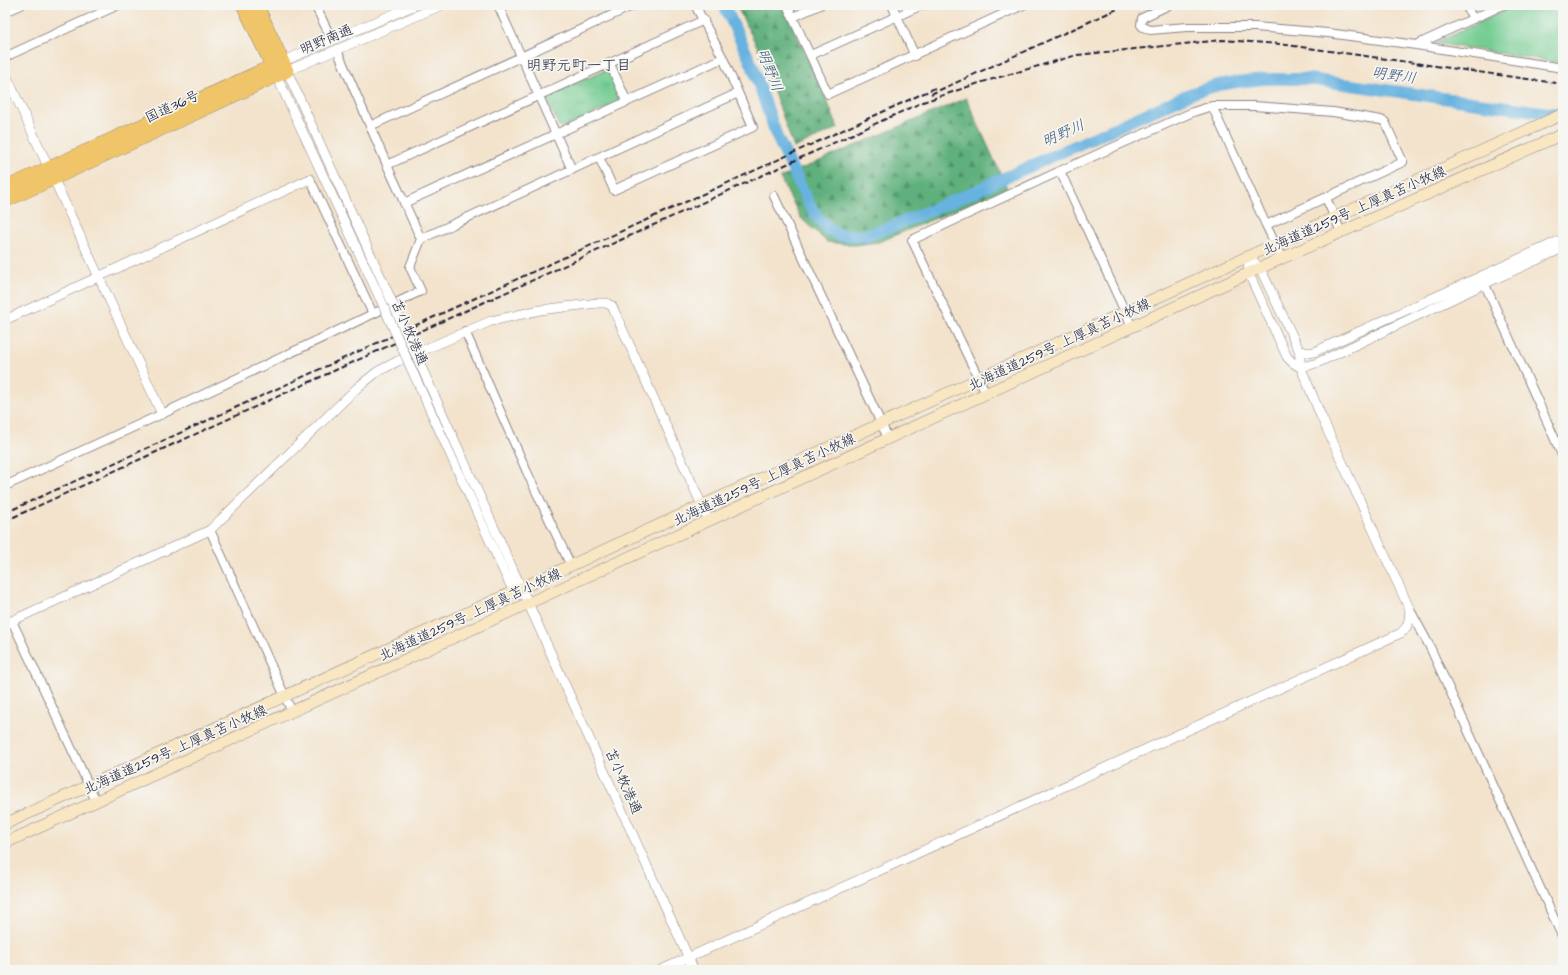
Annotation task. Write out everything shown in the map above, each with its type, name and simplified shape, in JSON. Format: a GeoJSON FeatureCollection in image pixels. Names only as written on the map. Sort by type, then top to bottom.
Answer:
{"type":"FeatureCollection","features":[{"type":"Feature","properties":{"kind":"highway"},"geometry":{"type":"LineString","coordinates":[[243,5],[280,68]]}},
{"type":"Feature","properties":{"kind":"highway"},"geometry":{"type":"LineString","coordinates":[[257,5],[280,68]]}},
{"type":"Feature","properties":{"kind":"highway","name":"国道36号"},"geometry":{"type":"LineString","coordinates":[[5,200],[51,173],[280,68]]}},
{"type":"Feature","properties":{"kind":"highway","name":"国道36号"},"geometry":{"type":"LineString","coordinates":[[5,188],[51,173]]}},
{"type":"Feature","properties":{"kind":"main road","name":"北海道道259号 上厚真苫小牧線"},"geometry":{"type":"LineString","coordinates":[[5,824],[1125,312],[1563,114]]}},
{"type":"Feature","properties":{"kind":"main road","name":"北海道道259号 上厚真苫小牧線"},"geometry":{"type":"LineString","coordinates":[[5,843],[1260,268],[1563,134]]}},
{"type":"Feature","properties":{"kind":"street"},"geometry":{"type":"LineString","coordinates":[[5,12],[21,5]]}},
{"type":"Feature","properties":{"kind":"street"},"geometry":{"type":"LineString","coordinates":[[5,57],[118,5]]}},
{"type":"Feature","properties":{"kind":"street"},"geometry":{"type":"LineString","coordinates":[[315,5],[332,40]]}},
{"type":"Feature","properties":{"kind":"street","name":"明野南通"},"geometry":{"type":"LineString","coordinates":[[280,68],[332,40],[415,5]]}},
{"type":"Feature","properties":{"kind":"street","name":"明野南通"},"geometry":{"type":"LineString","coordinates":[[280,68],[337,50],[442,5]]}},
{"type":"Feature","properties":{"kind":"street"},"geometry":{"type":"LineString","coordinates":[[498,5],[572,170]]}},
{"type":"Feature","properties":{"kind":"street"},"geometry":{"type":"LineString","coordinates":[[370,126],[634,5]]}},
{"type":"Feature","properties":{"kind":"street"},"geometry":{"type":"LineString","coordinates":[[599,158],[614,190],[753,127],[704,20],[695,5]]}},
{"type":"Feature","properties":{"kind":"street"},"geometry":{"type":"LineString","coordinates":[[787,5],[828,94],[915,56],[1024,5]]}},
{"type":"Feature","properties":{"kind":"street"},"geometry":{"type":"LineString","coordinates":[[793,17],[820,5]]}},
{"type":"Feature","properties":{"kind":"street"},"geometry":{"type":"LineString","coordinates":[[892,5],[915,56]]}},
{"type":"Feature","properties":{"kind":"street"},"geometry":{"type":"LineString","coordinates":[[811,55],[922,5]]}},
{"type":"Feature","properties":{"kind":"street"},"geometry":{"type":"LineString","coordinates":[[1169,5],[1142,18],[1141,25],[1143,28],[1150,30],[1187,27],[1255,27],[1328,33],[1563,68]]}},
{"type":"Feature","properties":{"kind":"street"},"geometry":{"type":"LineString","coordinates":[[1466,5],[1473,19]]}},
{"type":"Feature","properties":{"kind":"street"},"geometry":{"type":"LineString","coordinates":[[1416,45],[1503,5]]}},
{"type":"Feature","properties":{"kind":"street"},"geometry":{"type":"LineString","coordinates":[[386,17],[391,27]]}},
{"type":"Feature","properties":{"kind":"street"},"geometry":{"type":"LineString","coordinates":[[387,165],[704,20]]}},
{"type":"Feature","properties":{"kind":"street"},"geometry":{"type":"LineString","coordinates":[[337,50],[421,239]]}},
{"type":"Feature","properties":{"kind":"street"},"geometry":{"type":"LineString","coordinates":[[404,203],[722,58]]}},
{"type":"Feature","properties":{"kind":"street"},"geometry":{"type":"LineString","coordinates":[[610,64],[626,102]]}},
{"type":"Feature","properties":{"kind":"street","name":"苫小牧港通"},"geometry":{"type":"LineString","coordinates":[[280,68],[388,293],[518,589]]}},
{"type":"Feature","properties":{"kind":"street","name":"苫小牧港通"},"geometry":{"type":"LineString","coordinates":[[280,68],[411,368],[518,589],[528,604],[694,970]]}},
{"type":"Feature","properties":{"kind":"street"},"geometry":{"type":"LineString","coordinates":[[5,73],[98,278],[162,414]]}},
{"type":"Feature","properties":{"kind":"street"},"geometry":{"type":"LineString","coordinates":[[5,486],[162,414],[421,291],[410,266],[421,239],[738,93]]}},
{"type":"Feature","properties":{"kind":"street"},"geometry":{"type":"LineString","coordinates":[[1212,106],[1282,258]]}},
{"type":"Feature","properties":{"kind":"street"},"geometry":{"type":"LineString","coordinates":[[986,394],[912,240],[1060,171],[1193,112],[1212,106],[1302,108],[1362,116],[1385,122],[1403,162],[1266,225]]}},
{"type":"Feature","properties":{"kind":"street"},"geometry":{"type":"LineString","coordinates":[[1060,171],[1132,327]]}},
{"type":"Feature","properties":{"kind":"street"},"geometry":{"type":"LineString","coordinates":[[5,320],[310,179],[373,314]]}},
{"type":"Feature","properties":{"kind":"street"},"geometry":{"type":"LineString","coordinates":[[774,196],[888,438]]}},
{"type":"Feature","properties":{"kind":"street"},"geometry":{"type":"LineString","coordinates":[[1326,198],[1342,232]]}},
{"type":"Feature","properties":{"kind":"street"},"geometry":{"type":"LineString","coordinates":[[1248,256],[1248,274],[1287,357],[1294,365],[1300,368],[1317,363],[1563,238]]}},
{"type":"Feature","properties":{"kind":"street"},"geometry":{"type":"LineString","coordinates":[[1299,350],[1306,353],[1314,352],[1482,280],[1563,248]]}},
{"type":"Feature","properties":{"kind":"street"},"geometry":{"type":"LineString","coordinates":[[1248,256],[1260,268],[1299,350],[1300,368],[1324,424],[1410,610],[1429,645],[1563,938]]}},
{"type":"Feature","properties":{"kind":"street"},"geometry":{"type":"LineString","coordinates":[[1482,280],[1563,457]]}},
{"type":"Feature","properties":{"kind":"street"},"geometry":{"type":"LineString","coordinates":[[96,802],[9,622],[210,530],[357,388],[377,372],[466,331],[491,321],[540,310],[598,303],[606,303],[612,306],[709,521]]}},
{"type":"Feature","properties":{"kind":"street"},"geometry":{"type":"LineString","coordinates":[[466,331],[527,472],[571,566]]}},
{"type":"Feature","properties":{"kind":"street"},"geometry":{"type":"LineString","coordinates":[[210,530],[292,712]]}},
{"type":"Feature","properties":{"kind":"street"},"geometry":{"type":"LineString","coordinates":[[661,970],[1401,633],[1409,623],[1410,610]]}},
{"type":"Feature","properties":{"kind":"green space"},"geometry":{"type":"Polygon","coordinates":[[[736,5],[783,5],[826,98],[838,128],[794,148],[759,50],[736,5]]]}},
{"type":"Feature","properties":{"kind":"green space"},"geometry":{"type":"Polygon","coordinates":[[[1517,5],[1563,5],[1563,63],[1435,43],[1517,5]]]}},
{"type":"Feature","properties":{"kind":"green space"},"geometry":{"type":"Polygon","coordinates":[[[604,71],[609,72],[622,98],[620,102],[564,127],[559,126],[547,100],[548,96],[604,71]]]}},
{"type":"Feature","properties":{"kind":"green space"},"geometry":{"type":"Polygon","coordinates":[[[966,98],[1007,188],[879,242],[854,245],[827,242],[801,218],[780,178],[966,98]]]}},
{"type":"Feature","properties":{"kind":"waterway","name":"明野川"},"geometry":{"type":"LineString","coordinates":[[724,5],[753,67],[777,137],[810,206],[818,218],[830,230],[838,235],[864,236],[893,226],[962,197],[1190,94],[1218,85],[1264,79],[1308,79],[1563,115]]}},
{"type":"Feature","properties":{"kind":"railway"},"geometry":{"type":"LineString","coordinates":[[931,94],[1126,5]]}},
{"type":"Feature","properties":{"kind":"railway"},"geometry":{"type":"LineString","coordinates":[[5,521],[923,102],[979,83],[1077,55],[1222,40],[1280,44],[1563,84]]}},
{"type":"Feature","properties":{"kind":"railway"},"geometry":{"type":"LineString","coordinates":[[5,513],[935,88]]}},
{"type":"Feature","properties":{"kind":"district","name":"明野元町一丁目"},"geometry":{"type":"Point","coordinates":[579,65]}}]}
